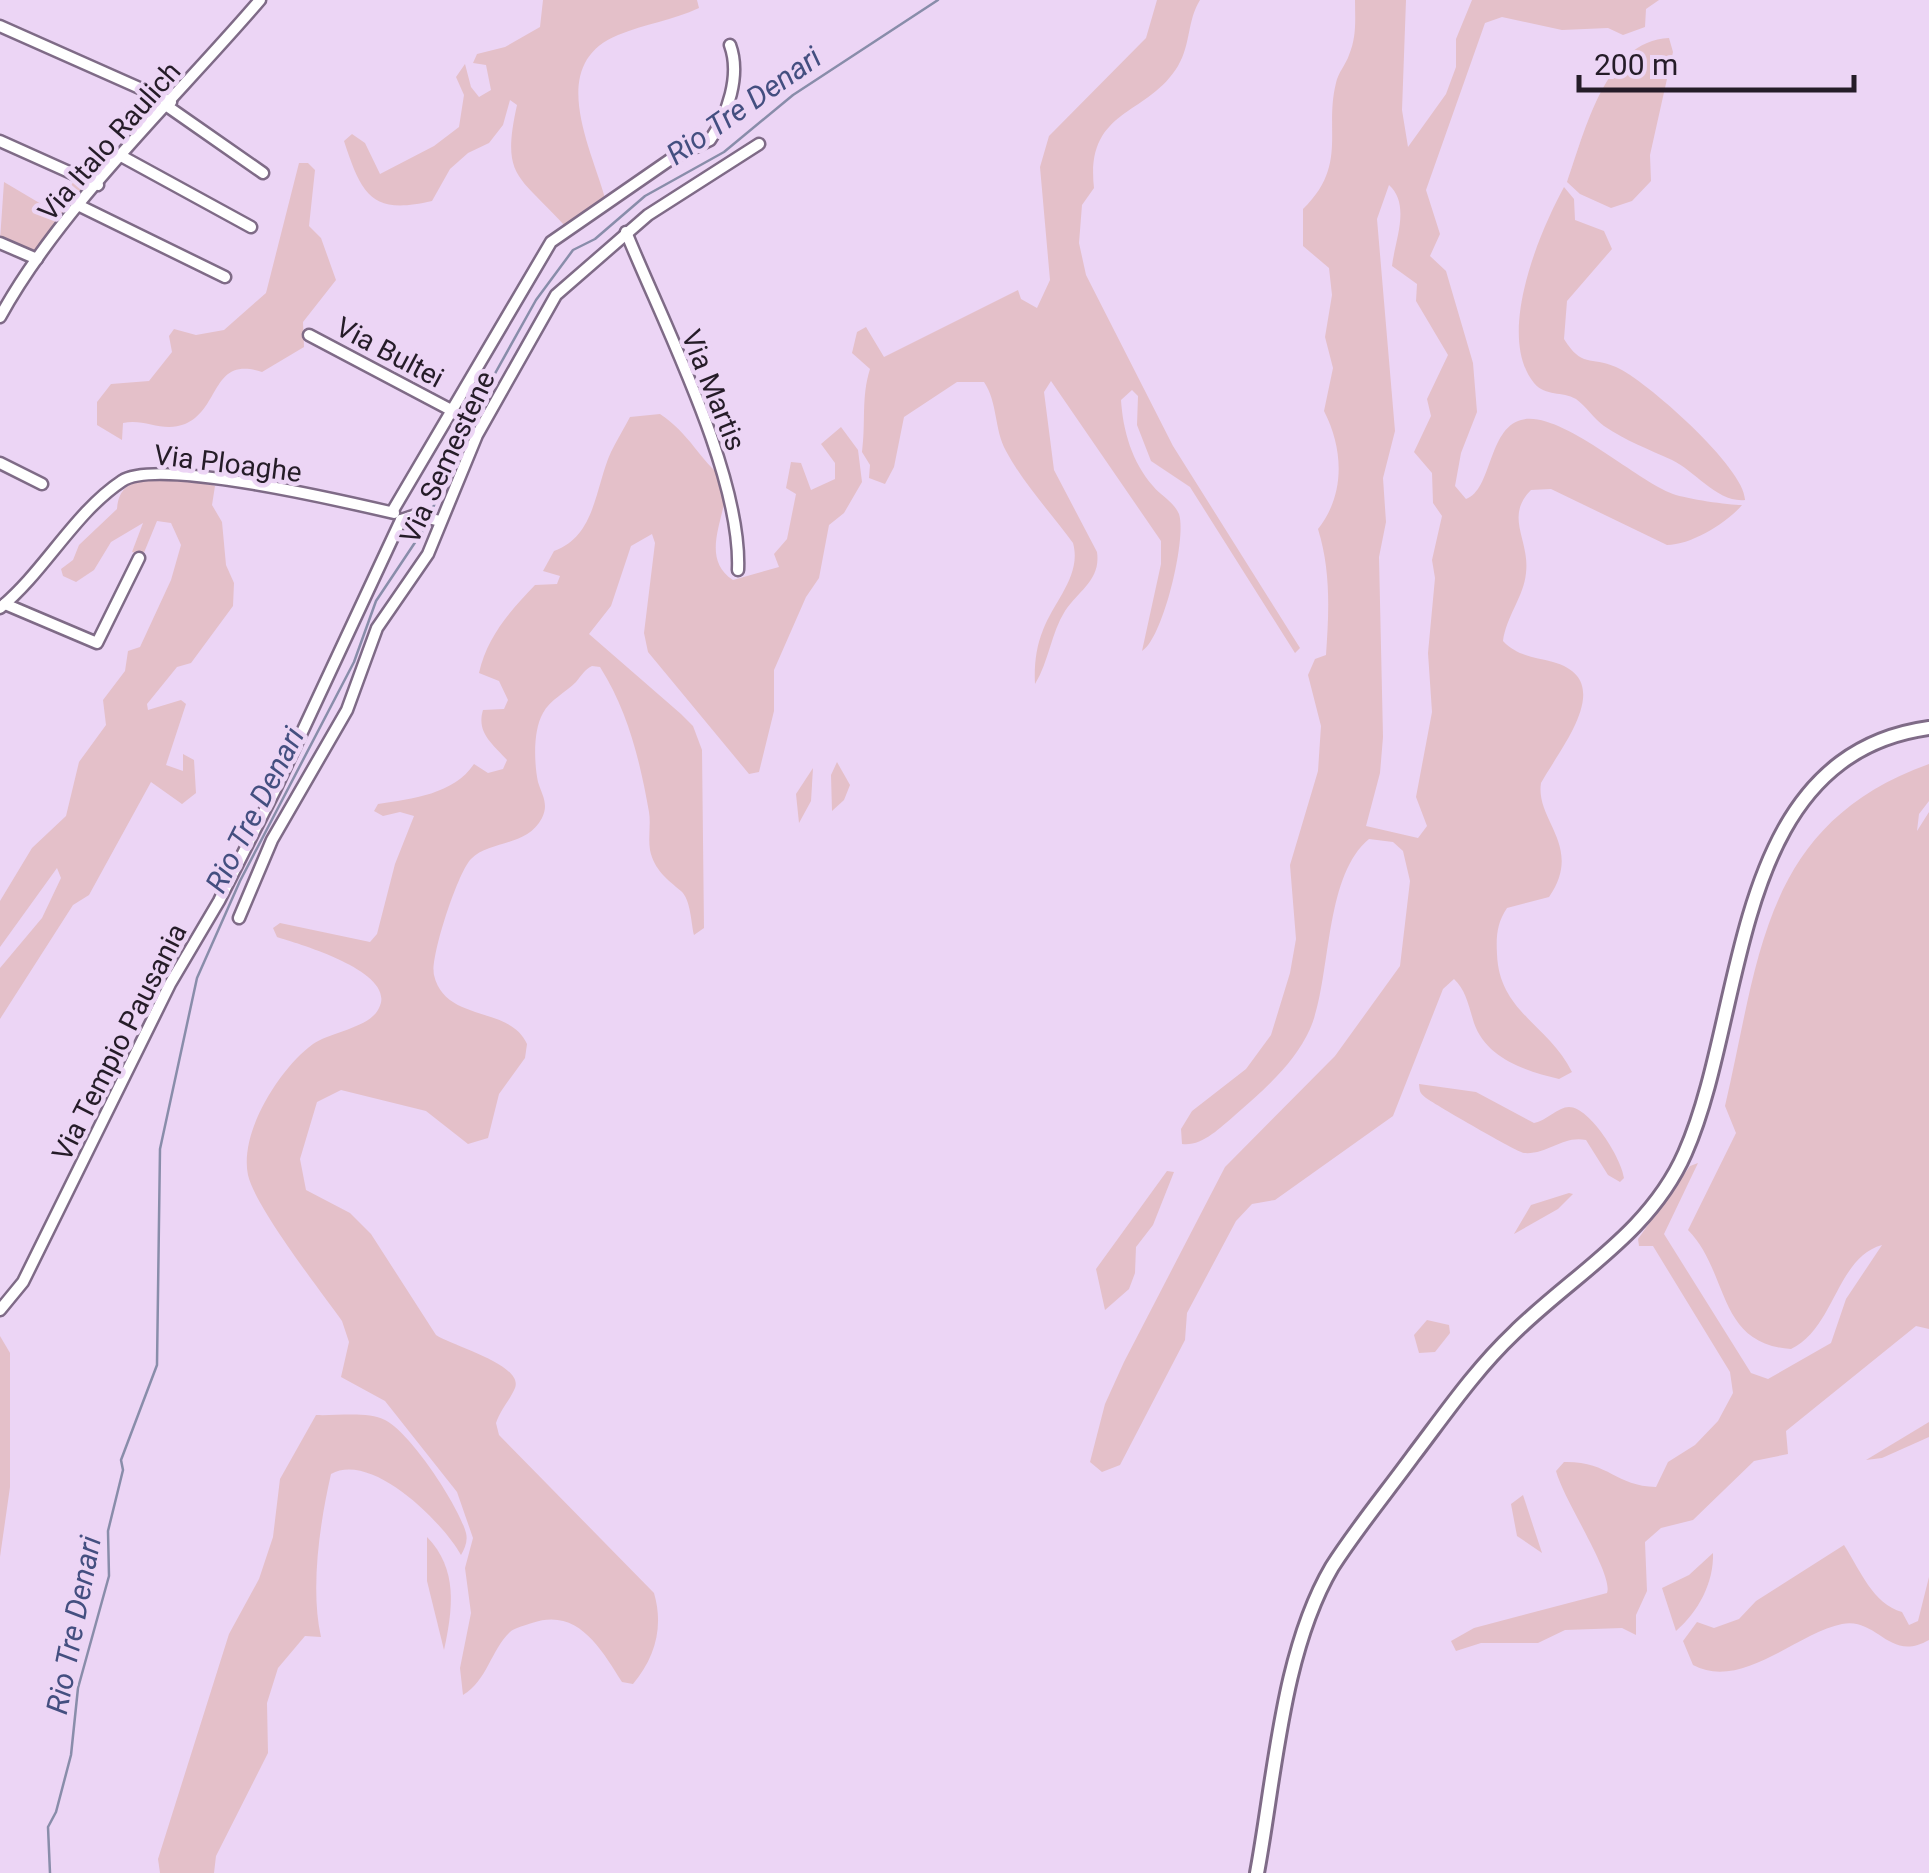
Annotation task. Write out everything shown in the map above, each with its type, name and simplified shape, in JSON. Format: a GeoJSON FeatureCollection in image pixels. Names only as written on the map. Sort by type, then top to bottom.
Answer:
{"type":"FeatureCollection","features":[{"type":"Feature","properties":{"kind":"main road"},"geometry":{"type":"LineString","coordinates":[[1256,1873],[1298,1652],[1332,1567],[1489,1358],[1628,1234],[1672,1179],[1696,1120],[1757,891],[1806,798],[1828,771],[1860,747],[1929,728]]}},
{"type":"Feature","properties":{"kind":"street","name":"Via Italo Raulich"},"geometry":{"type":"LineString","coordinates":[[0,315],[37,259],[80,206],[260,0]]}},
{"type":"Feature","properties":{"kind":"street"},"geometry":{"type":"LineString","coordinates":[[0,26],[169,104],[263,172]]}},
{"type":"Feature","properties":{"kind":"street","name":"Via Tempio Pausania"},"geometry":{"type":"LineString","coordinates":[[0,1310],[23,1282],[170,984],[220,901],[374,582],[397,516],[451,410],[551,242],[671,159],[710,140],[732,89],[735,63],[730,45]]}},
{"type":"Feature","properties":{"kind":"street"},"geometry":{"type":"LineString","coordinates":[[0,140],[98,185]]}},
{"type":"Feature","properties":{"kind":"street","name":"Via Semestene"},"geometry":{"type":"LineString","coordinates":[[238,918],[272,840],[348,710],[378,628],[396,596],[428,554],[477,435],[556,295],[626,232],[759,144]]}},
{"type":"Feature","properties":{"kind":"street"},"geometry":{"type":"LineString","coordinates":[[123,157],[251,226]]}},
{"type":"Feature","properties":{"kind":"street"},"geometry":{"type":"LineString","coordinates":[[80,206],[225,277]]}},
{"type":"Feature","properties":{"kind":"street","name":"Via Martis"},"geometry":{"type":"LineString","coordinates":[[626,232],[725,477],[739,543],[738,570]]}},
{"type":"Feature","properties":{"kind":"street"},"geometry":{"type":"LineString","coordinates":[[0,243],[37,259]]}},
{"type":"Feature","properties":{"kind":"street","name":"Via Bultei"},"geometry":{"type":"LineString","coordinates":[[308,335],[451,410]]}},
{"type":"Feature","properties":{"kind":"street"},"geometry":{"type":"LineString","coordinates":[[0,463],[42,484]]}},
{"type":"Feature","properties":{"kind":"street","name":"Via Ploaghe"},"geometry":{"type":"LineString","coordinates":[[3,606],[109,492],[132,476],[204,478],[440,521]]}},
{"type":"Feature","properties":{"kind":"street"},"geometry":{"type":"LineString","coordinates":[[3,606],[97,643],[139,558]]}},
{"type":"Feature","properties":{"kind":"street"},"geometry":{"type":"LineString","coordinates":[[374,582],[396,596]]}},
{"type":"Feature","properties":{"kind":"shaded area"},"geometry":{"type":"Polygon","coordinates":[[[543,0],[697,0],[699,8],[618,35],[596,48],[584,65],[579,108],[605,198],[565,226],[517,173],[511,147],[517,105],[510,100],[503,125],[489,143],[468,153],[450,169],[432,201],[395,205],[372,197],[357,176],[344,141],[352,134],[365,143],[380,174],[434,146],[459,127],[464,95],[456,77],[465,64],[471,87],[479,97],[491,90],[486,65],[473,63],[477,54],[505,47],[540,27],[543,0]]]}},
{"type":"Feature","properties":{"kind":"shaded area"},"geometry":{"type":"Polygon","coordinates":[[[1157,0],[1200,0],[1178,66],[1165,83],[1108,128],[1099,142],[1094,188],[1082,205],[1079,243],[1086,275],[1173,446],[1300,648],[1295,653],[1190,487],[1151,461],[1137,425],[1138,396],[1132,390],[1121,400],[1130,446],[1146,477],[1177,510],[1181,526],[1165,609],[1150,643],[1142,651],[1161,564],[1161,541],[1051,381],[1044,392],[1054,470],[1097,552],[1097,562],[1088,584],[1060,620],[1035,684],[1039,643],[1074,566],[1073,543],[1006,451],[984,382],[957,382],[904,417],[894,467],[885,484],[869,478],[870,465],[862,452],[870,369],[852,353],[857,332],[866,327],[884,357],[1018,290],[1021,299],[1037,308],[1050,280],[1040,167],[1049,136],[1146,38],[1157,0]]]}},
{"type":"Feature","properties":{"kind":"shaded area"},"geometry":{"type":"Polygon","coordinates":[[[1355,0],[1406,0],[1402,110],[1408,147],[1446,94],[1456,67],[1456,39],[1472,0],[1659,0],[1646,9],[1645,27],[1623,35],[1608,28],[1562,30],[1502,17],[1485,23],[1426,190],[1440,234],[1430,256],[1446,271],[1473,363],[1477,412],[1461,453],[1455,486],[1466,499],[1474,493],[1502,435],[1521,420],[1537,419],[1576,435],[1673,494],[1742,505],[1708,532],[1667,545],[1551,489],[1531,490],[1523,500],[1519,519],[1526,573],[1503,641],[1520,653],[1572,671],[1581,683],[1583,699],[1571,734],[1541,783],[1541,797],[1560,849],[1558,879],[1549,897],[1507,908],[1498,930],[1497,954],[1506,990],[1572,1072],[1559,1079],[1520,1067],[1497,1054],[1480,1035],[1454,979],[1443,989],[1393,1116],[1275,1200],[1252,1204],[1236,1221],[1187,1313],[1185,1340],[1120,1465],[1102,1472],[1090,1462],[1105,1404],[1225,1167],[1335,1056],[1400,966],[1410,881],[1403,851],[1393,842],[1369,839],[1354,856],[1343,878],[1317,1008],[1304,1042],[1277,1076],[1223,1126],[1203,1140],[1182,1144],[1181,1129],[1192,1111],[1246,1069],[1271,1035],[1296,939],[1290,865],[1318,771],[1321,726],[1308,675],[1315,659],[1326,655],[1327,639],[1327,576],[1318,529],[1333,502],[1339,472],[1335,441],[1324,411],[1333,368],[1325,337],[1332,295],[1329,268],[1303,246],[1303,209],[1317,193],[1330,162],[1333,100],[1353,41],[1355,0]],[[1389,185],[1377,219],[1395,431],[1383,478],[1386,522],[1379,557],[1383,737],[1380,773],[1366,826],[1418,838],[1427,826],[1416,797],[1432,712],[1428,653],[1435,578],[1432,560],[1442,516],[1433,503],[1432,473],[1414,452],[1431,416],[1427,399],[1448,355],[1416,301],[1417,284],[1392,266],[1400,213],[1396,193],[1389,185]]]}},
{"type":"Feature","properties":{"kind":"shaded area"},"geometry":{"type":"Polygon","coordinates":[[[1669,38],[1673,52],[1650,155],[1651,181],[1632,201],[1611,208],[1580,194],[1567,182],[1590,115],[1613,72],[1647,43],[1669,38]]]}},
{"type":"Feature","properties":{"kind":"shaded area"},"geometry":{"type":"Polygon","coordinates":[[[299,163],[308,163],[315,170],[309,226],[321,238],[336,280],[303,322],[304,347],[262,372],[234,371],[225,377],[197,417],[185,424],[169,427],[123,423],[122,440],[97,425],[97,402],[111,384],[149,381],[172,352],[169,336],[174,329],[196,335],[224,330],[266,293],[299,163]]]}},
{"type":"Feature","properties":{"kind":"shaded area"},"geometry":{"type":"Polygon","coordinates":[[[4,182],[58,214],[73,182],[87,189],[35,256],[0,240],[4,182]]]}},
{"type":"Feature","properties":{"kind":"shaded area"},"geometry":{"type":"Polygon","coordinates":[[[1564,187],[1574,199],[1575,220],[1604,231],[1612,249],[1567,301],[1564,339],[1582,358],[1616,367],[1670,407],[1713,448],[1741,486],[1745,500],[1725,497],[1681,465],[1604,426],[1576,399],[1534,383],[1523,363],[1520,313],[1533,258],[1564,187]]]}},
{"type":"Feature","properties":{"kind":"shaded area"},"geometry":{"type":"Polygon","coordinates":[[[660,414],[725,480],[716,546],[722,570],[733,580],[779,567],[774,554],[787,539],[796,494],[786,488],[791,462],[801,463],[811,490],[835,479],[835,463],[821,444],[841,427],[858,450],[862,482],[844,513],[829,525],[819,578],[806,597],[774,670],[774,711],[759,772],[749,774],[648,652],[644,633],[655,543],[652,534],[631,546],[611,606],[589,634],[693,726],[702,750],[704,928],[694,935],[684,895],[662,874],[652,857],[649,812],[632,737],[610,684],[600,667],[592,666],[550,704],[540,720],[535,756],[545,804],[542,818],[527,834],[471,859],[453,897],[436,951],[434,975],[440,990],[464,1008],[507,1024],[527,1044],[525,1058],[499,1094],[488,1138],[468,1144],[426,1111],[341,1090],[317,1102],[300,1159],[306,1190],[350,1213],[371,1234],[436,1335],[509,1372],[515,1388],[496,1423],[499,1435],[654,1593],[656,1642],[633,1684],[622,1682],[586,1634],[563,1621],[548,1620],[510,1632],[478,1682],[463,1695],[460,1668],[471,1613],[465,1568],[473,1538],[457,1492],[385,1401],[341,1377],[349,1342],[342,1321],[275,1227],[248,1175],[250,1140],[276,1085],[313,1044],[374,1015],[381,995],[361,972],[324,953],[277,937],[273,928],[280,923],[370,942],[377,934],[395,864],[414,816],[400,812],[383,816],[374,811],[378,804],[444,789],[474,764],[488,773],[503,769],[507,760],[487,738],[481,718],[483,710],[504,709],[508,700],[499,681],[479,673],[488,648],[508,615],[535,585],[557,584],[560,576],[543,571],[554,551],[568,544],[586,522],[611,452],[630,417],[660,414]]]}},
{"type":"Feature","properties":{"kind":"shaded area"},"geometry":{"type":"Polygon","coordinates":[[[152,478],[215,486],[212,505],[222,522],[226,565],[234,583],[233,606],[191,663],[177,667],[147,704],[148,710],[181,700],[186,704],[166,765],[183,771],[183,754],[194,760],[196,793],[182,804],[151,782],[89,895],[73,905],[0,1019],[0,968],[42,918],[61,878],[57,868],[0,947],[0,901],[32,848],[66,816],[79,762],[106,725],[103,700],[125,671],[128,651],[140,647],[171,580],[181,545],[171,523],[157,521],[143,555],[132,552],[143,523],[111,542],[94,570],[76,582],[63,576],[61,569],[73,560],[79,545],[117,509],[123,490],[152,478]]]}},
{"type":"Feature","properties":{"kind":"shaded area"},"geometry":{"type":"Polygon","coordinates":[[[837,762],[850,785],[844,800],[832,811],[831,775],[837,762]]]}},
{"type":"Feature","properties":{"kind":"shaded area"},"geometry":{"type":"Polygon","coordinates":[[[1929,764],[1929,801],[1919,814],[1917,831],[1929,812],[1929,1329],[1916,1326],[1786,1431],[1788,1454],[1754,1461],[1693,1520],[1661,1528],[1645,1542],[1647,1591],[1636,1615],[1636,1635],[1622,1628],[1565,1630],[1538,1643],[1481,1643],[1456,1651],[1451,1641],[1474,1628],[1607,1593],[1596,1554],[1556,1471],[1564,1462],[1592,1465],[1631,1483],[1656,1487],[1668,1462],[1695,1445],[1718,1421],[1733,1393],[1730,1372],[1653,1246],[1639,1246],[1638,1239],[1690,1166],[1698,1163],[1664,1234],[1751,1373],[1768,1379],[1831,1343],[1846,1299],[1882,1245],[1855,1264],[1817,1326],[1791,1349],[1767,1344],[1749,1334],[1727,1304],[1701,1247],[1688,1230],[1736,1133],[1725,1106],[1748,998],[1778,902],[1800,859],[1832,822],[1874,790],[1929,764]]]}},
{"type":"Feature","properties":{"kind":"shaded area"},"geometry":{"type":"Polygon","coordinates":[[[813,768],[811,801],[799,823],[796,794],[813,768]]]}},
{"type":"Feature","properties":{"kind":"shaded area"},"geometry":{"type":"Polygon","coordinates":[[[1419,1084],[1476,1092],[1534,1123],[1565,1108],[1577,1109],[1604,1135],[1624,1178],[1620,1182],[1608,1175],[1586,1140],[1570,1140],[1532,1153],[1518,1151],[1426,1098],[1419,1084]]]}},
{"type":"Feature","properties":{"kind":"shaded area"},"geometry":{"type":"Polygon","coordinates":[[[1167,1171],[1174,1172],[1153,1225],[1136,1247],[1135,1273],[1129,1289],[1105,1310],[1096,1269],[1167,1171]]]}},
{"type":"Feature","properties":{"kind":"shaded area"},"geometry":{"type":"Polygon","coordinates":[[[1573,1194],[1558,1209],[1514,1234],[1531,1205],[1573,1194]]]}},
{"type":"Feature","properties":{"kind":"shaded area"},"geometry":{"type":"Polygon","coordinates":[[[1427,1320],[1449,1325],[1450,1333],[1435,1352],[1419,1353],[1414,1335],[1427,1320]]]}},
{"type":"Feature","properties":{"kind":"shaded area"},"geometry":{"type":"Polygon","coordinates":[[[0,1336],[10,1353],[10,1487],[0,1557],[0,1336]]]}},
{"type":"Feature","properties":{"kind":"shaded area"},"geometry":{"type":"Polygon","coordinates":[[[316,1415],[370,1416],[395,1427],[420,1454],[454,1506],[466,1533],[465,1547],[461,1555],[422,1508],[385,1481],[347,1469],[331,1474],[316,1577],[321,1637],[305,1636],[278,1668],[267,1703],[268,1753],[216,1856],[214,1873],[160,1873],[158,1859],[229,1634],[259,1579],[273,1537],[280,1479],[316,1415]]]}},
{"type":"Feature","properties":{"kind":"shaded area"},"geometry":{"type":"Polygon","coordinates":[[[1929,1422],[1929,1437],[1882,1458],[1866,1460],[1929,1422]]]}},
{"type":"Feature","properties":{"kind":"shaded area"},"geometry":{"type":"Polygon","coordinates":[[[1523,1495],[1542,1553],[1517,1536],[1511,1504],[1523,1495]]]}},
{"type":"Feature","properties":{"kind":"shaded area"},"geometry":{"type":"Polygon","coordinates":[[[427,1537],[444,1562],[448,1576],[450,1619],[444,1650],[427,1581],[427,1537]]]}},
{"type":"Feature","properties":{"kind":"shaded area"},"geometry":{"type":"Polygon","coordinates":[[[1844,1545],[1875,1594],[1902,1612],[1909,1625],[1918,1621],[1929,1577],[1929,1640],[1904,1646],[1865,1627],[1842,1624],[1749,1666],[1711,1671],[1693,1665],[1683,1641],[1697,1622],[1714,1628],[1739,1619],[1756,1601],[1844,1545]]]}},
{"type":"Feature","properties":{"kind":"shaded area"},"geometry":{"type":"Polygon","coordinates":[[[1713,1553],[1711,1575],[1703,1596],[1676,1631],[1662,1588],[1689,1575],[1713,1553]]]}},
{"type":"Feature","properties":{"kind":"waterway","name":"Rio Tre Denari"},"geometry":{"type":"LineString","coordinates":[[431,512],[483,395],[536,300],[573,250],[595,239],[645,196],[724,152],[793,95],[938,0]]}},
{"type":"Feature","properties":{"kind":"waterway","name":"Rio Tre Denari"},"geometry":{"type":"LineString","coordinates":[[50,1873],[48,1827],[56,1812],[71,1755],[78,1688],[109,1576],[108,1531],[123,1470],[121,1460],[157,1365],[160,1149],[197,978],[240,881],[354,662],[376,601],[430,520]]}}]}
